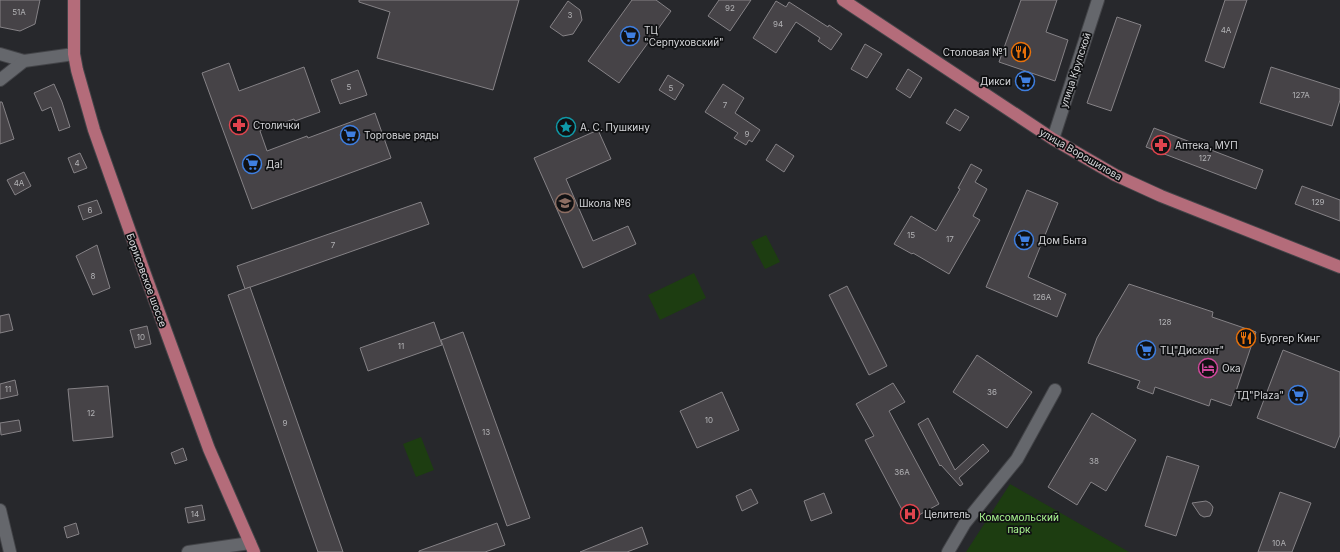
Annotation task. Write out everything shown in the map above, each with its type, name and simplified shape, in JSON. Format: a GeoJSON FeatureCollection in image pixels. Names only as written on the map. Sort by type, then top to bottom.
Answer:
{"type":"FeatureCollection","features":[{"type":"Feature","properties":{"kind":"main road","name":"Борисовское шоссе"},"geometry":{"type":"LineString","coordinates":[[74,0],[74,54],[94,130],[209,449],[252,548]]}},
{"type":"Feature","properties":{"kind":"main road","name":"улица Ворошилова"},"geometry":{"type":"LineString","coordinates":[[843,0],[1053,139],[1115,175],[1155,193],[1340,267]]}},
{"type":"Feature","properties":{"kind":"street","name":"улица Крупской"},"geometry":{"type":"LineString","coordinates":[[1053,139],[1098,0]]}},
{"type":"Feature","properties":{"kind":"street"},"geometry":{"type":"LineString","coordinates":[[0,54],[24,61],[74,54]]}},
{"type":"Feature","properties":{"kind":"street"},"geometry":{"type":"LineString","coordinates":[[0,80],[24,61]]}},
{"type":"Feature","properties":{"kind":"street"},"geometry":{"type":"LineString","coordinates":[[948,552],[965,523],[1017,459],[1055,390]]}},
{"type":"Feature","properties":{"kind":"street"},"geometry":{"type":"LineString","coordinates":[[0,510],[10,552]]}},
{"type":"Feature","properties":{"kind":"street"},"geometry":{"type":"LineString","coordinates":[[188,552],[252,548]]}},
{"type":"Feature","properties":{"kind":"green space"},"geometry":{"type":"Polygon","coordinates":[[[766,235],[780,262],[765,269],[751,242],[766,235]]]}},
{"type":"Feature","properties":{"kind":"green space"},"geometry":{"type":"Polygon","coordinates":[[[694,273],[706,298],[660,320],[648,295],[694,273]]]}},
{"type":"Feature","properties":{"kind":"green space"},"geometry":{"type":"Polygon","coordinates":[[[421,437],[434,470],[416,477],[403,444],[421,437]]]}},
{"type":"Feature","properties":{"kind":"green space","name":"Комсомольский парк"},"geometry":{"type":"Polygon","coordinates":[[[1010,484],[1129,552],[966,552],[1010,484]]]}},
{"type":"Feature","properties":{"kind":"building"},"geometry":{"type":"Polygon","coordinates":[[[0,0],[40,0],[35,24],[20,31],[0,27],[0,0]]]}},
{"type":"Feature","properties":{"kind":"building"},"geometry":{"type":"Polygon","coordinates":[[[359,0],[519,0],[493,90],[377,58],[390,12],[359,2],[359,0]]]}},
{"type":"Feature","properties":{"kind":"building","name":"ТЦ \"Серпуховский\""},"geometry":{"type":"Polygon","coordinates":[[[632,0],[656,0],[671,11],[619,83],[588,61],[632,0]]]}},
{"type":"Feature","properties":{"kind":"building"},"geometry":{"type":"Polygon","coordinates":[[[719,0],[751,0],[730,31],[708,16],[719,0]]]}},
{"type":"Feature","properties":{"kind":"building"},"geometry":{"type":"Polygon","coordinates":[[[1021,0],[1057,0],[1046,32],[1068,40],[1055,81],[999,62],[1021,0]]]}},
{"type":"Feature","properties":{"kind":"building"},"geometry":{"type":"Polygon","coordinates":[[[1225,0],[1247,0],[1224,68],[1205,61],[1225,0]]]}},
{"type":"Feature","properties":{"kind":"building"},"geometry":{"type":"Polygon","coordinates":[[[568,1],[580,10],[582,20],[573,34],[563,36],[550,27],[568,1]]]}},
{"type":"Feature","properties":{"kind":"building"},"geometry":{"type":"Polygon","coordinates":[[[776,1],[786,7],[789,2],[828,27],[829,25],[842,34],[831,50],[818,41],[820,38],[796,22],[776,53],[753,38],[776,1]]]}},
{"type":"Feature","properties":{"kind":"building"},"geometry":{"type":"Polygon","coordinates":[[[1117,17],[1141,25],[1111,111],[1087,103],[1117,17]]]}},
{"type":"Feature","properties":{"kind":"building"},"geometry":{"type":"Polygon","coordinates":[[[865,44],[882,54],[867,78],[851,69],[865,44]]]}},
{"type":"Feature","properties":{"kind":"building","name":"Торговые ряды"},"geometry":{"type":"Polygon","coordinates":[[[229,63],[239,91],[304,67],[320,112],[260,131],[267,151],[307,136],[308,138],[375,113],[391,158],[252,209],[202,73],[229,63]]]}},
{"type":"Feature","properties":{"kind":"building"},"geometry":{"type":"Polygon","coordinates":[[[1271,67],[1340,89],[1340,100],[1332,126],[1260,103],[1271,67]]]}},
{"type":"Feature","properties":{"kind":"building"},"geometry":{"type":"Polygon","coordinates":[[[908,69],[922,78],[910,98],[896,89],[908,69]]]}},
{"type":"Feature","properties":{"kind":"building"},"geometry":{"type":"Polygon","coordinates":[[[358,70],[367,95],[340,104],[331,80],[358,70]]]}},
{"type":"Feature","properties":{"kind":"building"},"geometry":{"type":"Polygon","coordinates":[[[668,75],[684,85],[675,100],[659,90],[668,75]]]}},
{"type":"Feature","properties":{"kind":"building"},"geometry":{"type":"Polygon","coordinates":[[[54,84],[62,102],[70,127],[59,131],[51,107],[42,111],[34,93],[54,84]]]}},
{"type":"Feature","properties":{"kind":"building"},"geometry":{"type":"Polygon","coordinates":[[[723,84],[744,98],[735,113],[760,130],[752,142],[749,140],[746,145],[734,138],[738,133],[705,112],[723,84]]]}},
{"type":"Feature","properties":{"kind":"building"},"geometry":{"type":"Polygon","coordinates":[[[0,102],[2,102],[14,139],[0,144],[0,102]]]}},
{"type":"Feature","properties":{"kind":"building"},"geometry":{"type":"Polygon","coordinates":[[[955,109],[969,117],[960,131],[946,123],[955,109]]]}},
{"type":"Feature","properties":{"kind":"building"},"geometry":{"type":"Polygon","coordinates":[[[1154,128],[1263,170],[1256,189],[1146,147],[1154,128]]]}},
{"type":"Feature","properties":{"kind":"building","name":"Школа №6"},"geometry":{"type":"Polygon","coordinates":[[[598,130],[611,159],[566,179],[593,241],[628,226],[636,244],[583,268],[534,158],[598,130]]]}},
{"type":"Feature","properties":{"kind":"building"},"geometry":{"type":"Polygon","coordinates":[[[776,144],[794,156],[784,172],[766,160],[776,144]]]}},
{"type":"Feature","properties":{"kind":"building"},"geometry":{"type":"Polygon","coordinates":[[[80,153],[87,168],[74,173],[68,158],[80,153]]]}},
{"type":"Feature","properties":{"kind":"building"},"geometry":{"type":"Polygon","coordinates":[[[971,164],[982,170],[975,182],[987,189],[973,216],[980,220],[949,274],[894,244],[911,216],[936,231],[960,189],[958,188],[971,164]]]}},
{"type":"Feature","properties":{"kind":"building"},"geometry":{"type":"Polygon","coordinates":[[[24,172],[31,186],[15,195],[7,180],[24,172]]]}},
{"type":"Feature","properties":{"kind":"building"},"geometry":{"type":"Polygon","coordinates":[[[1302,186],[1340,200],[1340,221],[1295,204],[1302,186]]]}},
{"type":"Feature","properties":{"kind":"building","name":"Дом Быта"},"geometry":{"type":"Polygon","coordinates":[[[1027,190],[1058,203],[1028,277],[1066,294],[1057,317],[986,287],[1027,190]]]}},
{"type":"Feature","properties":{"kind":"building"},"geometry":{"type":"Polygon","coordinates":[[[97,200],[102,213],[83,220],[78,206],[97,200]]]}},
{"type":"Feature","properties":{"kind":"building"},"geometry":{"type":"Polygon","coordinates":[[[421,202],[429,224],[245,289],[237,266],[421,202]]]}},
{"type":"Feature","properties":{"kind":"building"},"geometry":{"type":"Polygon","coordinates":[[[97,245],[110,288],[93,295],[76,256],[97,245]]]}},
{"type":"Feature","properties":{"kind":"building","name":"ТЦ\"Дисконт\""},"geometry":{"type":"Polygon","coordinates":[[[1129,284],[1213,312],[1212,317],[1256,332],[1231,406],[1211,399],[1209,406],[1155,387],[1153,394],[1137,388],[1140,381],[1088,363],[1097,338],[1129,284]]]}},
{"type":"Feature","properties":{"kind":"building"},"geometry":{"type":"Polygon","coordinates":[[[847,286],[887,366],[869,375],[829,295],[847,286]]]}},
{"type":"Feature","properties":{"kind":"building"},"geometry":{"type":"Polygon","coordinates":[[[250,287],[343,552],[318,552],[228,295],[250,287]]]}},
{"type":"Feature","properties":{"kind":"building"},"geometry":{"type":"Polygon","coordinates":[[[9,314],[13,330],[0,333],[0,316],[9,314]]]}},
{"type":"Feature","properties":{"kind":"building"},"geometry":{"type":"Polygon","coordinates":[[[434,322],[442,345],[368,371],[360,348],[434,322]]]}},
{"type":"Feature","properties":{"kind":"building"},"geometry":{"type":"Polygon","coordinates":[[[147,326],[151,344],[135,348],[130,330],[147,326]]]}},
{"type":"Feature","properties":{"kind":"building"},"geometry":{"type":"Polygon","coordinates":[[[463,332],[530,518],[507,526],[441,340],[463,332]]]}},
{"type":"Feature","properties":{"kind":"building","name":"ТД\"Plaza\""},"geometry":{"type":"Polygon","coordinates":[[[1283,350],[1340,372],[1340,435],[1335,448],[1257,418],[1283,350]]]}},
{"type":"Feature","properties":{"kind":"building"},"geometry":{"type":"Polygon","coordinates":[[[977,355],[1032,392],[1007,428],[953,392],[977,355]]]}},
{"type":"Feature","properties":{"kind":"building"},"geometry":{"type":"Polygon","coordinates":[[[15,380],[18,395],[0,399],[0,384],[15,380]]]}},
{"type":"Feature","properties":{"kind":"building"},"geometry":{"type":"Polygon","coordinates":[[[893,383],[905,402],[889,411],[939,504],[908,521],[865,440],[874,436],[856,404],[893,383]]]}},
{"type":"Feature","properties":{"kind":"building"},"geometry":{"type":"Polygon","coordinates":[[[108,386],[113,437],[73,441],[68,389],[108,386]]]}},
{"type":"Feature","properties":{"kind":"building"},"geometry":{"type":"Polygon","coordinates":[[[722,392],[739,430],[697,448],[680,411],[722,392]]]}},
{"type":"Feature","properties":{"kind":"building"},"geometry":{"type":"Polygon","coordinates":[[[1092,413],[1136,440],[1106,491],[1091,482],[1077,505],[1048,487],[1092,413]]]}},
{"type":"Feature","properties":{"kind":"building"},"geometry":{"type":"Polygon","coordinates":[[[928,418],[955,470],[983,444],[989,451],[959,478],[963,484],[960,486],[941,465],[940,466],[918,424],[928,418]]]}},
{"type":"Feature","properties":{"kind":"building"},"geometry":{"type":"Polygon","coordinates":[[[19,420],[21,431],[1,435],[0,423],[19,420]]]}},
{"type":"Feature","properties":{"kind":"building"},"geometry":{"type":"Polygon","coordinates":[[[183,448],[187,460],[175,464],[171,453],[183,448]]]}},
{"type":"Feature","properties":{"kind":"building"},"geometry":{"type":"Polygon","coordinates":[[[1167,456],[1199,466],[1176,536],[1145,526],[1167,456]]]}},
{"type":"Feature","properties":{"kind":"building"},"geometry":{"type":"Polygon","coordinates":[[[751,489],[758,503],[742,511],[736,496],[751,489]]]}},
{"type":"Feature","properties":{"kind":"building"},"geometry":{"type":"Polygon","coordinates":[[[1280,492],[1311,503],[1292,552],[1258,552],[1280,492]]]}},
{"type":"Feature","properties":{"kind":"building"},"geometry":{"type":"Polygon","coordinates":[[[824,493],[832,513],[811,521],[804,501],[824,493]]]}},
{"type":"Feature","properties":{"kind":"building"},"geometry":{"type":"Polygon","coordinates":[[[1206,501],[1213,507],[1210,516],[1204,517],[1200,515],[1192,503],[1206,501]]]}},
{"type":"Feature","properties":{"kind":"building"},"geometry":{"type":"Polygon","coordinates":[[[202,505],[205,520],[188,523],[185,508],[202,505]]]}},
{"type":"Feature","properties":{"kind":"building"},"geometry":{"type":"Polygon","coordinates":[[[76,523],[79,534],[67,538],[64,527],[76,523]]]}},
{"type":"Feature","properties":{"kind":"building"},"geometry":{"type":"Polygon","coordinates":[[[497,523],[505,545],[485,552],[419,552],[419,551],[497,523]]]}},
{"type":"Feature","properties":{"kind":"building"},"geometry":{"type":"Polygon","coordinates":[[[642,527],[648,544],[627,552],[580,552],[642,527]]]}},
{"type":"Feature","properties":{"kind":"place","name":"ТЦ \"Серпуховский\""},"geometry":{"type":"Point","coordinates":[630,36]}},
{"type":"Feature","properties":{"kind":"place","name":"Столовая №1"},"geometry":{"type":"Point","coordinates":[1021,52]}},
{"type":"Feature","properties":{"kind":"place","name":"Дикси"},"geometry":{"type":"Point","coordinates":[1025,81]}},
{"type":"Feature","properties":{"kind":"place","name":"Столички"},"geometry":{"type":"Point","coordinates":[239,125]}},
{"type":"Feature","properties":{"kind":"place","name":"А. С. Пушкину"},"geometry":{"type":"Point","coordinates":[566,127]}},
{"type":"Feature","properties":{"kind":"place","name":"Торговые ряды"},"geometry":{"type":"Point","coordinates":[350,135]}},
{"type":"Feature","properties":{"kind":"place","name":"Аптека, МУП"},"geometry":{"type":"Point","coordinates":[1161,145]}},
{"type":"Feature","properties":{"kind":"place","name":"Да!"},"geometry":{"type":"Point","coordinates":[252,164]}},
{"type":"Feature","properties":{"kind":"place","name":"Школа №6"},"geometry":{"type":"Point","coordinates":[565,203]}},
{"type":"Feature","properties":{"kind":"place","name":"Дом Быта"},"geometry":{"type":"Point","coordinates":[1024,240]}},
{"type":"Feature","properties":{"kind":"place","name":"Бургер Кинг"},"geometry":{"type":"Point","coordinates":[1246,338]}},
{"type":"Feature","properties":{"kind":"place","name":"ТЦ\"Дисконт\""},"geometry":{"type":"Point","coordinates":[1146,350]}},
{"type":"Feature","properties":{"kind":"place","name":"Ока"},"geometry":{"type":"Point","coordinates":[1208,368]}},
{"type":"Feature","properties":{"kind":"place","name":"ТД\"Plaza\""},"geometry":{"type":"Point","coordinates":[1298,395]}},
{"type":"Feature","properties":{"kind":"place","name":"Целитель"},"geometry":{"type":"Point","coordinates":[910,514]}}]}
